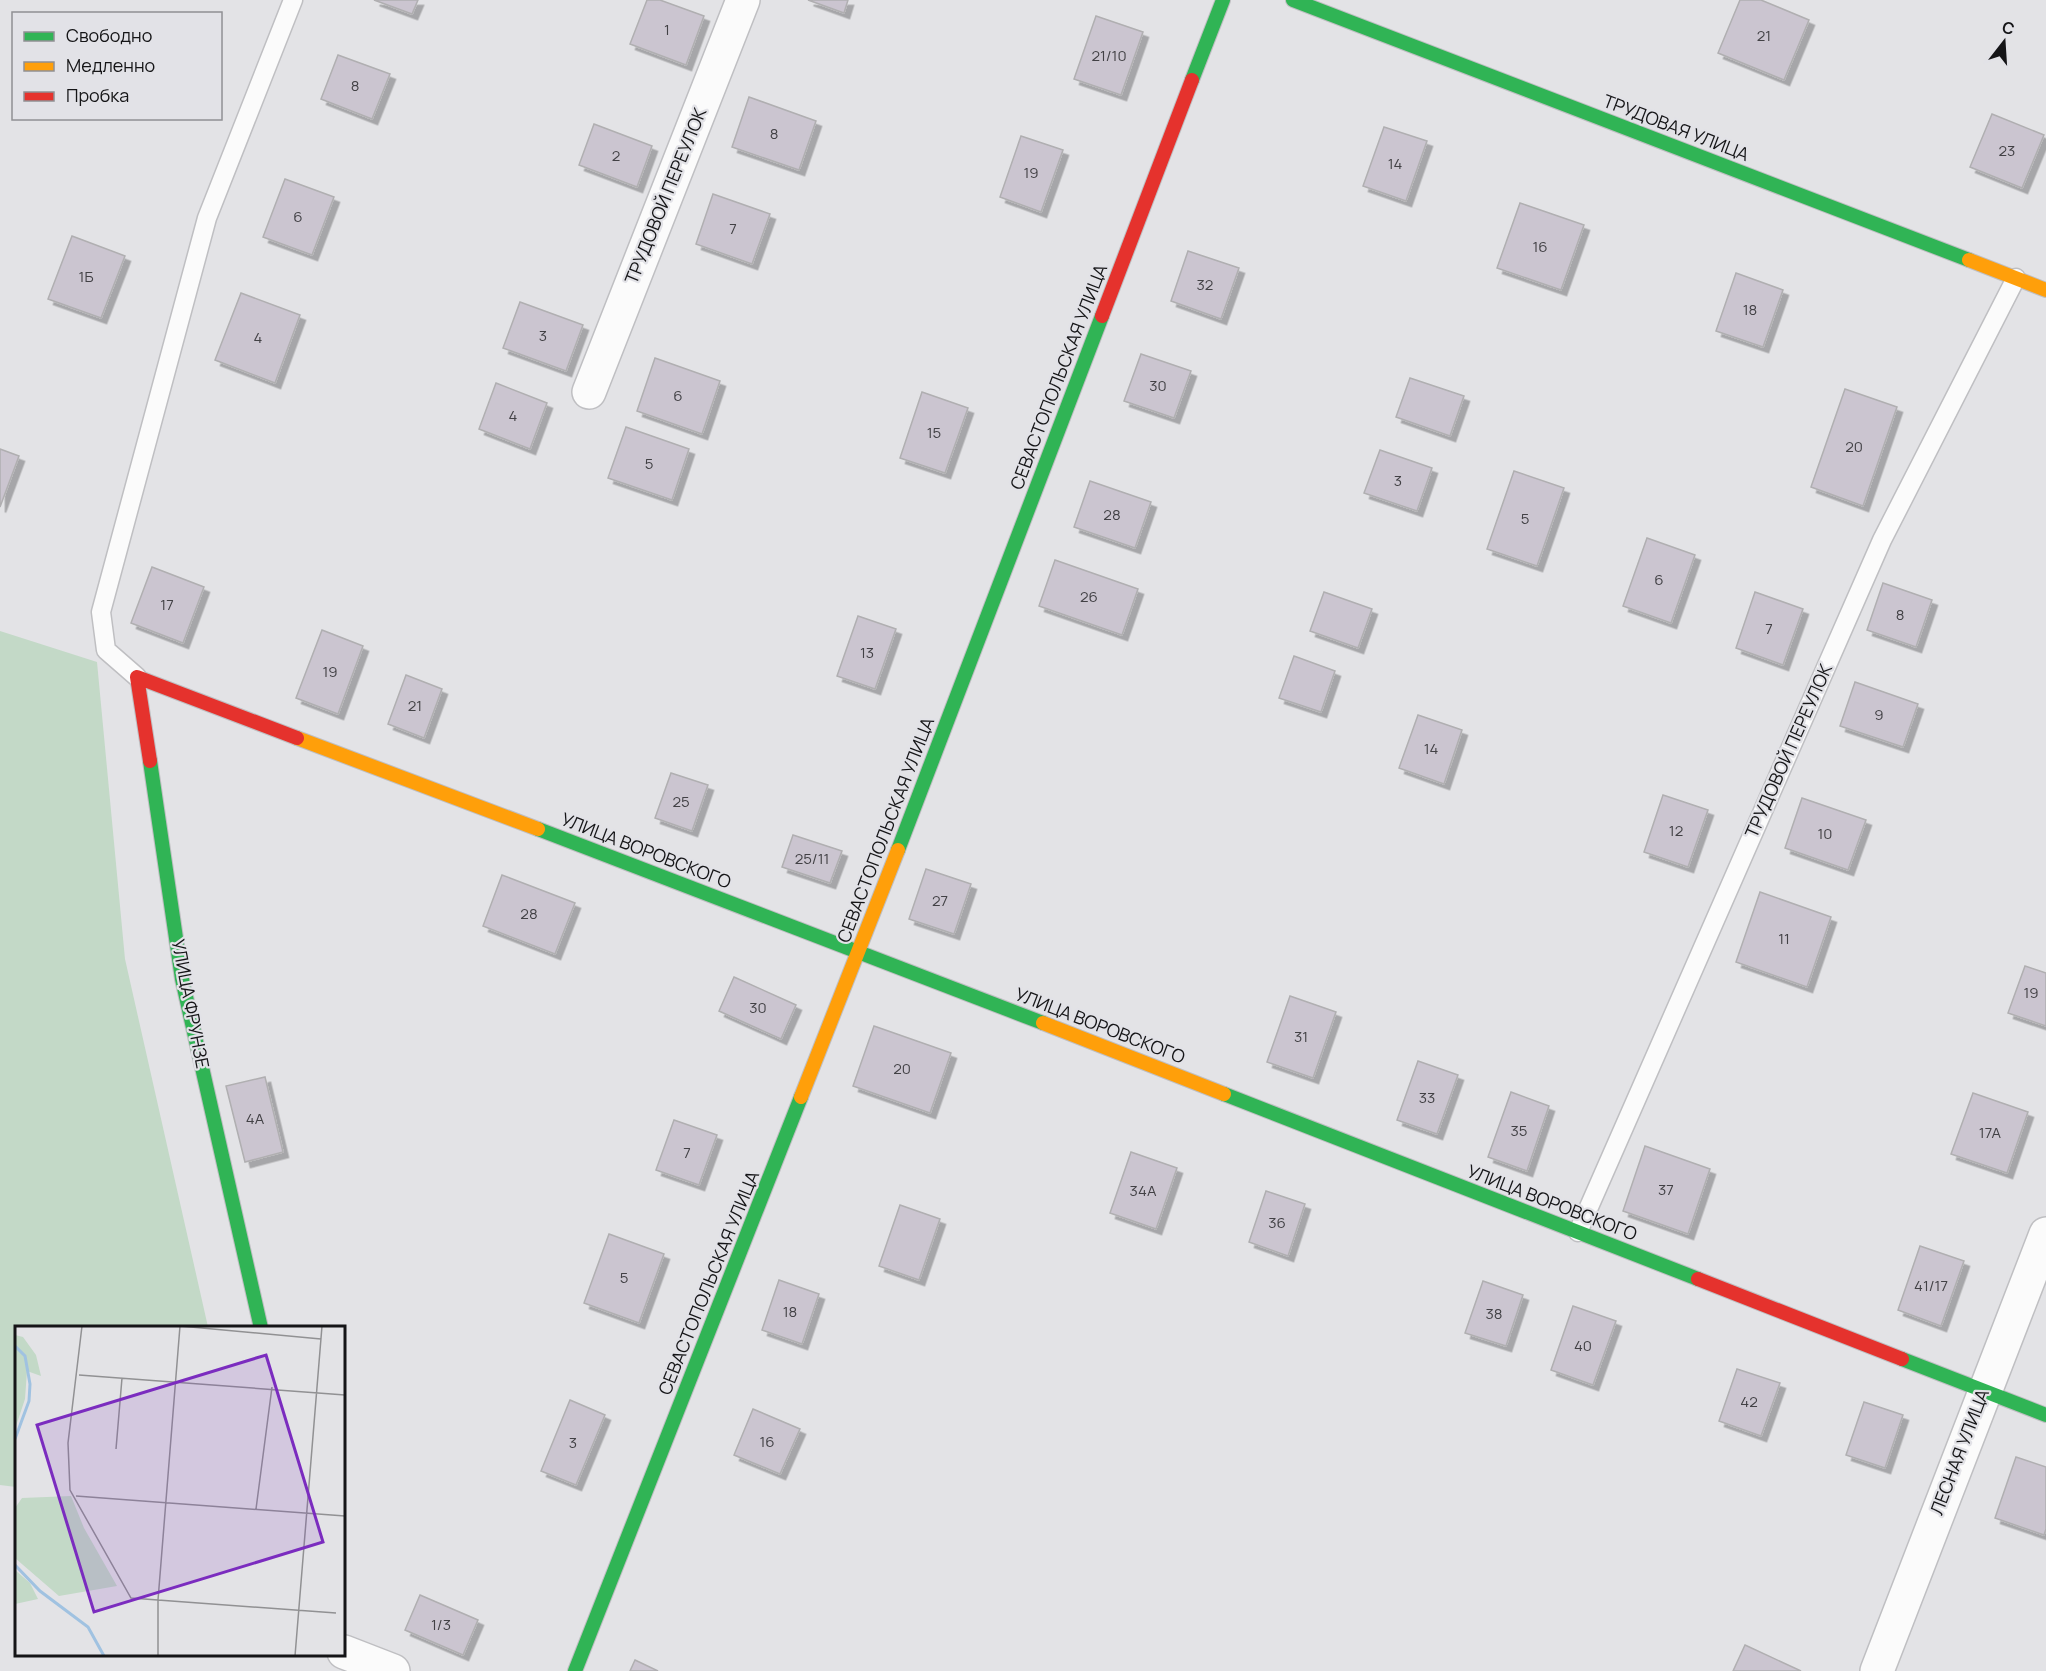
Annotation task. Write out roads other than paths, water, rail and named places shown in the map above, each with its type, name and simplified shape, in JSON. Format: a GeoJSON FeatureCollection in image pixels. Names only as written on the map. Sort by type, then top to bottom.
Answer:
{"type":"FeatureCollection","features":[{"type":"Feature","properties":{"kind":"street","name":"ТРУДОВОЙ ПЕРЕУЛОК"},"geometry":{"type":"LineString","coordinates":[[589,392],[743,0]]}},
{"type":"Feature","properties":{"kind":"street","name":"СЕВАСТОПОЛЬСКАЯ УЛИЦА"},"geometry":{"type":"LineString","coordinates":[[575,1671],[859,951],[1223,0]]}},
{"type":"Feature","properties":{"kind":"street","name":"ТРУДОВАЯ УЛИЦА"},"geometry":{"type":"LineString","coordinates":[[1293,0],[2046,290]]}},
{"type":"Feature","properties":{"kind":"street","name":"УЛИЦА ВОРОВСКОГО"},"geometry":{"type":"LineString","coordinates":[[137,677],[859,951],[2046,1415]]}},
{"type":"Feature","properties":{"kind":"street","name":"УЛИЦА ФРУНЗЕ"},"geometry":{"type":"LineString","coordinates":[[137,677],[182,979],[261,1326]]}},
{"type":"Feature","properties":{"kind":"street","name":"ЛЕСНАЯ УЛИЦА"},"geometry":{"type":"LineString","coordinates":[[1876,1671],[2046,1234]]}},
{"type":"Feature","properties":{"kind":"street"},"geometry":{"type":"LineString","coordinates":[[345,1652],[393,1671]]}},
{"type":"Feature","properties":{"kind":"lane"},"geometry":{"type":"LineString","coordinates":[[137,677],[106,650],[101,612],[207,218],[293,0]]}},
{"type":"Feature","properties":{"kind":"lane","name":"ТРУДОВОЙ ПЕРЕУЛОК"},"geometry":{"type":"LineString","coordinates":[[1578,1232],[1882,540],[2016,278]]}}]}
